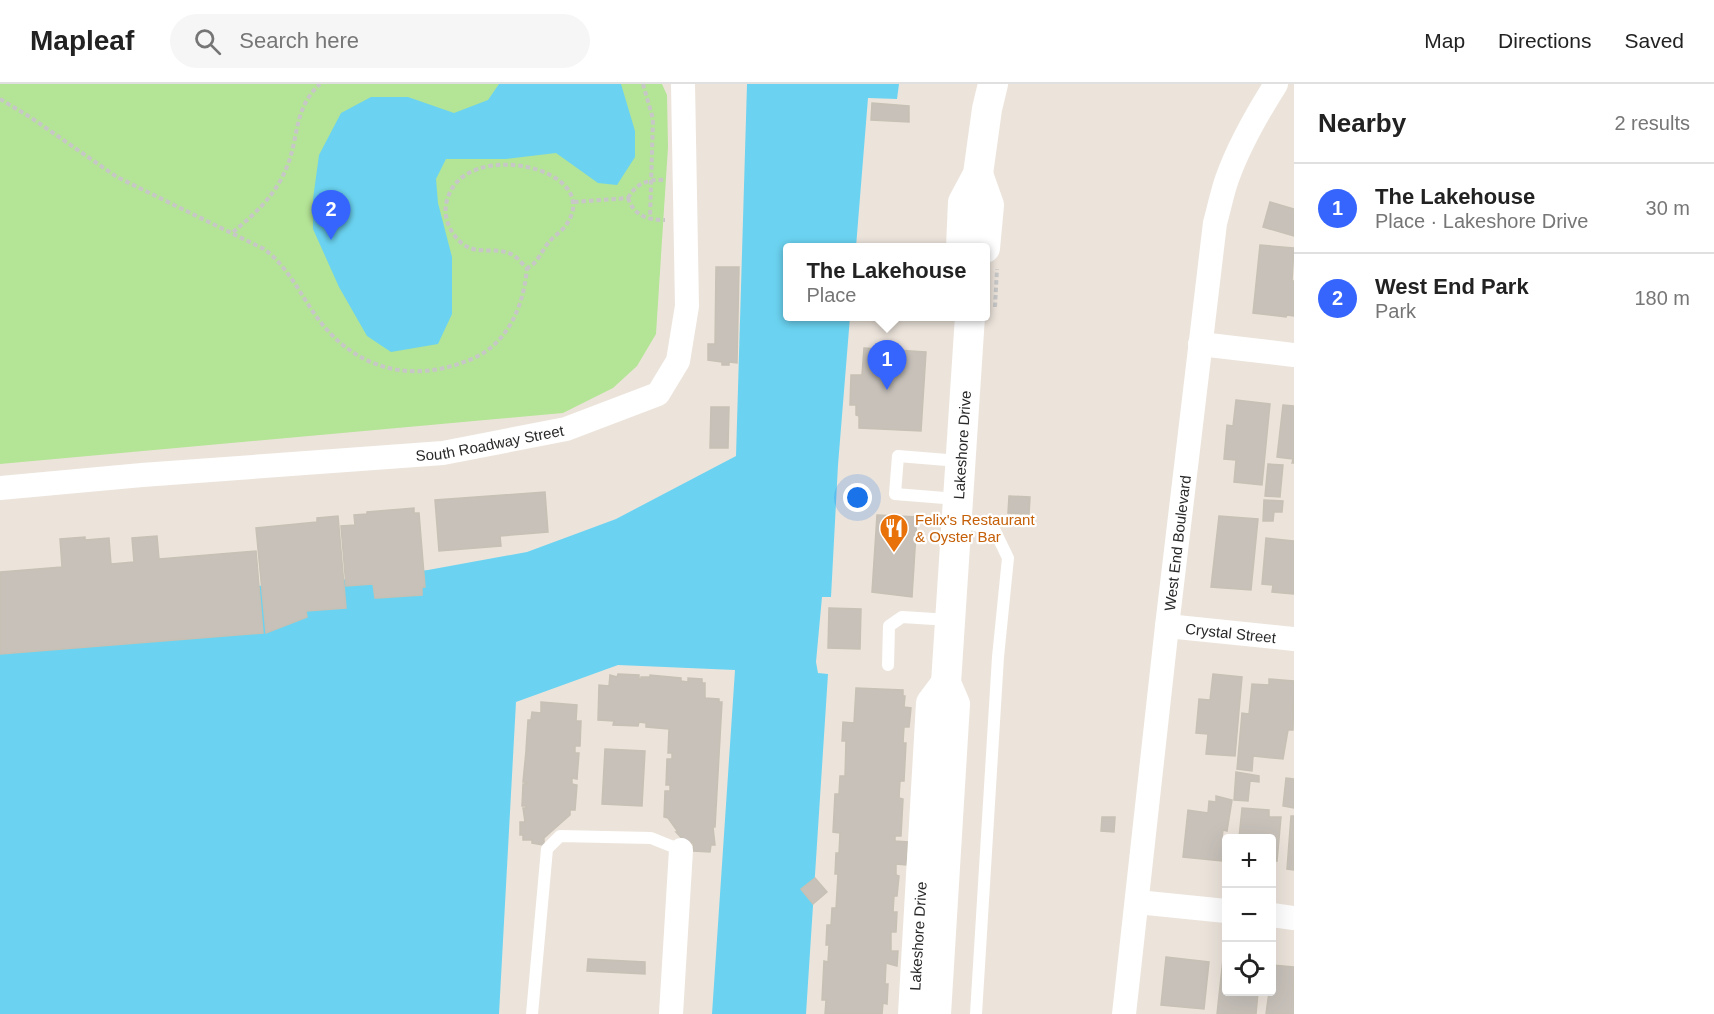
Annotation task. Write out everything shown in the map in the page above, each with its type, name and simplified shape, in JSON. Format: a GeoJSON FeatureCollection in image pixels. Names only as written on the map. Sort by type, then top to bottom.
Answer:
{"type":"FeatureCollection","features":[{"type":"Feature","properties":{"kind":"street","name":"South Roadway Street"},"geometry":{"type":"LineString","coordinates":[[0,488],[443,453],[566,429],[657,394],[678,361],[687,306],[683,84]]}},
{"type":"Feature","properties":{"kind":"street"},"geometry":{"type":"LineString","coordinates":[[961,243],[963,202],[978,174],[987,109],[993,84]]}},
{"type":"Feature","properties":{"kind":"street","name":"West End Boulevard"},"geometry":{"type":"LineString","coordinates":[[1124,1014],[1215,223],[1227,178],[1255,118],[1276,84]]}},
{"type":"Feature","properties":{"kind":"street"},"geometry":{"type":"LineString","coordinates":[[978,174],[989,205],[985,243]]}},
{"type":"Feature","properties":{"kind":"street","name":"Lakeshore Drive"},"geometry":{"type":"LineString","coordinates":[[913,1014],[933,882],[955,704],[946,683],[970,321]]}},
{"type":"Feature","properties":{"kind":"street"},"geometry":{"type":"LineString","coordinates":[[1200,344],[1294,355]]}},
{"type":"Feature","properties":{"kind":"street","name":"Crystal Street"},"geometry":{"type":"LineString","coordinates":[[1167,626],[1294,639]]}},
{"type":"Feature","properties":{"kind":"street"},"geometry":{"type":"LineString","coordinates":[[671,1014],[681,850]]}},
{"type":"Feature","properties":{"kind":"street","name":"Lakeshore Drive"},"geometry":{"type":"LineString","coordinates":[[933,882],[936,1014]]}},
{"type":"Feature","properties":{"kind":"street"},"geometry":{"type":"LineString","coordinates":[[1137,902],[1222,910]]}},
{"type":"Feature","properties":{"kind":"street"},"geometry":{"type":"LineString","coordinates":[[1276,916],[1294,918]]}},
{"type":"Feature","properties":{"kind":"lane"},"geometry":{"type":"LineString","coordinates":[[961,461],[898,456],[895,495],[957,510],[995,531],[1008,558],[998,657],[976,1014]]}},
{"type":"Feature","properties":{"kind":"lane"},"geometry":{"type":"LineString","coordinates":[[888,665],[889,626],[902,617],[950,620]]}},
{"type":"Feature","properties":{"kind":"lane"},"geometry":{"type":"LineString","coordinates":[[532,1014],[546,849],[560,836],[651,838],[681,850]]}},
{"type":"Feature","properties":{"kind":"path"},"geometry":{"type":"LineString","coordinates":[[233,232],[276,190],[292,152],[298,118],[307,99],[320,84]]}},
{"type":"Feature","properties":{"kind":"path"},"geometry":{"type":"LineString","coordinates":[[643,84],[653,119],[650,219]]}},
{"type":"Feature","properties":{"kind":"path"},"geometry":{"type":"LineString","coordinates":[[0,99],[117,177],[233,232],[275,258],[322,324],[342,344],[394,370],[424,372],[453,367],[493,347],[512,322],[519,306],[527,268]]}},
{"type":"Feature","properties":{"kind":"path"},"geometry":{"type":"LineString","coordinates":[[499,165],[520,166],[537,169],[557,178],[569,189],[574,202],[566,226],[551,240],[532,266],[527,268],[512,255],[502,252],[477,251],[459,241],[448,226],[446,214],[447,201],[459,179],[478,169],[499,165]]}},
{"type":"Feature","properties":{"kind":"path"},"geometry":{"type":"LineString","coordinates":[[628,198],[636,187],[651,180],[685,181]]}},
{"type":"Feature","properties":{"kind":"path"},"geometry":{"type":"LineString","coordinates":[[574,202],[628,198]]}},
{"type":"Feature","properties":{"kind":"path"},"geometry":{"type":"LineString","coordinates":[[628,198],[634,209],[644,217],[686,221]]}},
{"type":"Feature","properties":{"kind":"green space"},"geometry":{"type":"Polygon","coordinates":[[[0,84],[662,84],[667,95],[668,147],[656,334],[637,366],[613,388],[563,413],[0,464],[0,84]]]}},
{"type":"Feature","properties":{"kind":"water"},"geometry":{"type":"Polygon","coordinates":[[[499,84],[621,84],[635,131],[635,157],[617,185],[598,183],[556,153],[506,159],[446,159],[436,179],[438,203],[452,257],[452,314],[438,344],[391,352],[367,336],[339,287],[313,229],[313,199],[319,155],[341,113],[371,97],[408,97],[454,113],[488,100],[499,84]]]}},
{"type":"Feature","properties":{"kind":"water"},"geometry":{"type":"Polygon","coordinates":[[[747,84],[899,84],[897,99],[868,98],[856,243],[783,243],[783,321],[850,321],[838,465],[831,597],[822,597],[816,662],[818,673],[828,674],[806,1014],[712,1014],[735,670],[618,665],[516,702],[499,1014],[0,1014],[0,599],[313,583],[428,570],[527,552],[616,519],[736,456],[747,84]]]}},
{"type":"Feature","properties":{"kind":"building"},"geometry":{"type":"Polygon","coordinates":[[[872,103],[909,106],[909,122],[871,120],[872,103]]]}},
{"type":"Feature","properties":{"kind":"building"},"geometry":{"type":"Polygon","coordinates":[[[1270,202],[1294,209],[1294,236],[1263,227],[1270,202]]]}},
{"type":"Feature","properties":{"kind":"building"},"geometry":{"type":"Polygon","coordinates":[[[1260,245],[1294,248],[1292,281],[1294,281],[1294,316],[1253,313],[1260,245]]]}},
{"type":"Feature","properties":{"kind":"building"},"geometry":{"type":"Polygon","coordinates":[[[716,267],[739,267],[737,363],[729,362],[729,365],[708,360],[708,344],[715,344],[716,267]]]}},
{"type":"Feature","properties":{"kind":"building"},"geometry":{"type":"Polygon","coordinates":[[[864,348],[926,352],[921,431],[859,428],[856,405],[850,405],[851,375],[862,375],[864,348]]]}},
{"type":"Feature","properties":{"kind":"building"},"geometry":{"type":"Polygon","coordinates":[[[1236,400],[1270,404],[1262,485],[1234,482],[1236,460],[1224,459],[1227,425],[1233,426],[1236,400]]]}},
{"type":"Feature","properties":{"kind":"building"},"geometry":{"type":"Polygon","coordinates":[[[1283,405],[1294,406],[1294,463],[1292,463],[1293,459],[1277,457],[1283,405]]]}},
{"type":"Feature","properties":{"kind":"building"},"geometry":{"type":"Polygon","coordinates":[[[711,407],[729,407],[728,448],[710,448],[711,407]]]}},
{"type":"Feature","properties":{"kind":"building"},"geometry":{"type":"Polygon","coordinates":[[[1268,464],[1283,465],[1280,497],[1265,496],[1268,464]]]}},
{"type":"Feature","properties":{"kind":"building"},"geometry":{"type":"Polygon","coordinates":[[[545,492],[548,532],[500,536],[501,546],[439,551],[435,500],[545,492]]]}},
{"type":"Feature","properties":{"kind":"building"},"geometry":{"type":"Polygon","coordinates":[[[1009,496],[1030,497],[1029,514],[1008,513],[1009,496]]]}},
{"type":"Feature","properties":{"kind":"building"},"geometry":{"type":"Polygon","coordinates":[[[1264,500],[1283,501],[1282,512],[1274,512],[1273,521],[1263,521],[1264,500]]]}},
{"type":"Feature","properties":{"kind":"building"},"geometry":{"type":"Polygon","coordinates":[[[414,508],[414,513],[419,513],[425,587],[422,587],[422,595],[375,598],[373,584],[346,586],[341,526],[355,525],[354,515],[414,508]]]}},
{"type":"Feature","properties":{"kind":"building","name":"Felix's Restaurant & Oyster Bar"},"geometry":{"type":"Polygon","coordinates":[[[877,515],[917,517],[912,597],[872,592],[877,515]]]}},
{"type":"Feature","properties":{"kind":"building"},"geometry":{"type":"Polygon","coordinates":[[[338,516],[346,608],[306,611],[307,617],[266,633],[256,528],[317,522],[317,518],[338,516]]]}},
{"type":"Feature","properties":{"kind":"building"},"geometry":{"type":"Polygon","coordinates":[[[1219,516],[1258,519],[1251,590],[1211,587],[1219,516]]]}},
{"type":"Feature","properties":{"kind":"building"},"geometry":{"type":"Polygon","coordinates":[[[157,536],[159,559],[256,551],[263,633],[0,654],[0,572],[62,567],[60,539],[85,537],[85,540],[109,538],[111,564],[134,562],[132,538],[157,536]]]}},
{"type":"Feature","properties":{"kind":"building"},"geometry":{"type":"Polygon","coordinates":[[[1266,538],[1294,541],[1294,594],[1272,592],[1273,585],[1262,584],[1266,538]]]}},
{"type":"Feature","properties":{"kind":"building"},"geometry":{"type":"Polygon","coordinates":[[[829,608],[861,609],[860,649],[828,648],[829,608]]]}},
{"type":"Feature","properties":{"kind":"building"},"geometry":{"type":"Polygon","coordinates":[[[618,674],[639,675],[639,679],[650,677],[650,675],[681,678],[681,681],[688,682],[688,678],[702,679],[702,683],[705,683],[705,698],[719,699],[719,702],[722,702],[715,827],[713,827],[715,845],[711,845],[710,852],[693,851],[693,841],[689,846],[676,832],[678,832],[668,818],[664,817],[665,791],[670,791],[670,785],[666,785],[667,759],[672,759],[672,753],[668,753],[669,729],[646,727],[646,723],[639,722],[638,726],[613,725],[614,721],[598,720],[599,685],[609,686],[610,675],[617,677],[618,674]]]}},
{"type":"Feature","properties":{"kind":"building"},"geometry":{"type":"Polygon","coordinates":[[[1213,674],[1242,677],[1235,756],[1206,754],[1208,734],[1196,733],[1199,699],[1210,700],[1213,674]]]}},
{"type":"Feature","properties":{"kind":"building"},"geometry":{"type":"Polygon","coordinates":[[[1269,679],[1294,681],[1293,730],[1288,730],[1283,759],[1253,756],[1252,771],[1237,769],[1242,713],[1249,714],[1252,684],[1269,685],[1269,679]]]}},
{"type":"Feature","properties":{"kind":"building"},"geometry":{"type":"Polygon","coordinates":[[[856,688],[903,690],[904,707],[911,708],[909,727],[904,727],[903,743],[906,743],[904,781],[900,781],[899,798],[903,799],[901,836],[895,836],[895,841],[908,842],[906,865],[896,864],[896,875],[899,876],[893,912],[897,912],[896,932],[891,932],[891,951],[898,951],[897,966],[886,963],[887,1004],[883,1003],[882,1014],[825,1014],[826,1000],[822,1000],[824,961],[828,962],[827,925],[831,925],[832,908],[836,908],[838,874],[835,874],[836,853],[839,853],[840,833],[833,832],[835,794],[839,794],[840,776],[845,776],[846,741],[842,741],[843,722],[854,723],[856,688]]]}},
{"type":"Feature","properties":{"kind":"building"},"geometry":{"type":"Polygon","coordinates":[[[541,702],[577,705],[576,721],[581,721],[580,746],[575,746],[575,753],[579,753],[577,779],[572,778],[572,784],[577,785],[575,810],[570,810],[570,815],[544,838],[544,845],[532,843],[532,840],[523,840],[523,835],[520,835],[520,822],[525,822],[523,808],[526,808],[522,806],[523,784],[527,784],[523,782],[526,751],[529,751],[526,750],[528,720],[531,720],[532,712],[541,713],[541,702]]]}},
{"type":"Feature","properties":{"kind":"building"},"geometry":{"type":"Polygon","coordinates":[[[605,749],[645,751],[642,806],[602,804],[605,749]]]}},
{"type":"Feature","properties":{"kind":"building"},"geometry":{"type":"Polygon","coordinates":[[[1236,772],[1259,776],[1259,782],[1250,781],[1248,801],[1234,800],[1236,772]]]}},
{"type":"Feature","properties":{"kind":"building"},"geometry":{"type":"Polygon","coordinates":[[[1286,778],[1294,779],[1294,808],[1283,806],[1286,778]]]}},
{"type":"Feature","properties":{"kind":"building"},"geometry":{"type":"Polygon","coordinates":[[[1216,796],[1232,800],[1227,831],[1223,830],[1222,834],[1222,861],[1183,857],[1188,810],[1208,813],[1209,801],[1216,802],[1216,796]]]}},
{"type":"Feature","properties":{"kind":"building"},"geometry":{"type":"Polygon","coordinates":[[[1242,808],[1269,810],[1269,817],[1281,817],[1277,861],[1276,834],[1239,834],[1242,808]]]}},
{"type":"Feature","properties":{"kind":"building"},"geometry":{"type":"Polygon","coordinates":[[[1291,816],[1294,816],[1294,870],[1287,869],[1291,816]]]}},
{"type":"Feature","properties":{"kind":"building"},"geometry":{"type":"Polygon","coordinates":[[[1102,817],[1115,817],[1114,832],[1101,831],[1102,817]]]}},
{"type":"Feature","properties":{"kind":"building"},"geometry":{"type":"Polygon","coordinates":[[[815,878],[827,892],[813,904],[801,889],[815,878]]]}},
{"type":"Feature","properties":{"kind":"building"},"geometry":{"type":"Polygon","coordinates":[[[1166,957],[1209,962],[1204,1009],[1161,1005],[1166,957]]]}},
{"type":"Feature","properties":{"kind":"building"},"geometry":{"type":"Polygon","coordinates":[[[588,959],[645,962],[645,974],[587,971],[588,959]]]}},
{"type":"Feature","properties":{"kind":"building"},"geometry":{"type":"Polygon","coordinates":[[[1276,965],[1294,967],[1294,1014],[1266,1014],[1268,996],[1276,996],[1276,965]]]}},
{"type":"Feature","properties":{"kind":"building"},"geometry":{"type":"Polygon","coordinates":[[[1222,968],[1222,996],[1258,996],[1256,1014],[1217,1014],[1222,968]]]}},
{"type":"Feature","properties":{"kind":"place","name":"West End Park"},"geometry":{"type":"Point","coordinates":[331,240]}},
{"type":"Feature","properties":{"kind":"place","name":"The Lakehouse"},"geometry":{"type":"Point","coordinates":[887,390]}},
{"type":"Feature","properties":{"kind":"place","name":"Felix's Restaurant & Oyster Bar"},"geometry":{"type":"Point","coordinates":[894,554]}}]}
